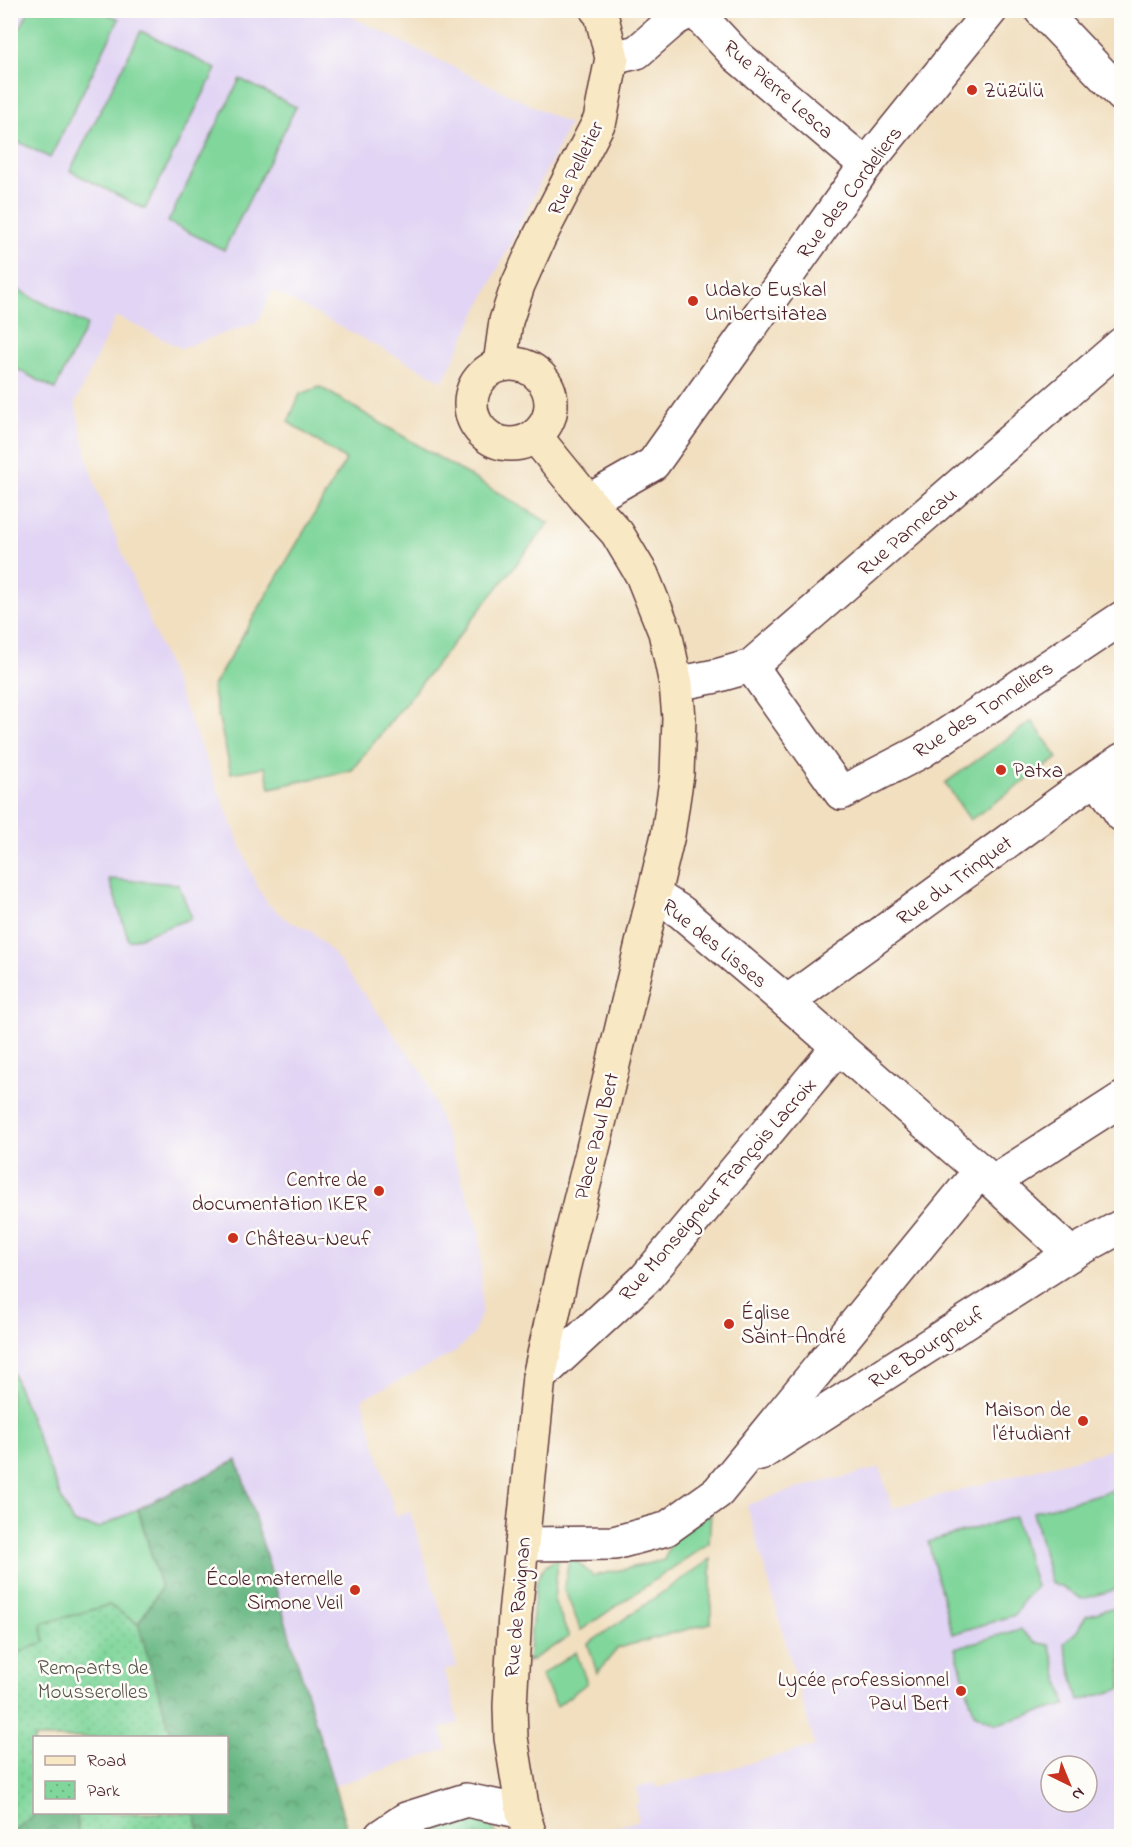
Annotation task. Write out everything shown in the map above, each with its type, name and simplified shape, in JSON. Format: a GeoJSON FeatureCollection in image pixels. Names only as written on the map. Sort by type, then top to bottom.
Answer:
{"type":"FeatureCollection","features":[{"type":"Feature","properties":{"kind":"street"},"geometry":{"type":"LineString","coordinates":[[597,10],[601,14],[612,58],[637,52],[675,19],[694,10],[725,16],[730,10]]}},
{"type":"Feature","properties":{"kind":"street","name":"Rue Pierre Lesca"},"geometry":{"type":"LineString","coordinates":[[694,10],[736,56],[866,165]]}},
{"type":"Feature","properties":{"kind":"street","name":"Rue des Cordeliers"},"geometry":{"type":"LineString","coordinates":[[588,501],[652,464],[866,165],[991,10]]}},
{"type":"Feature","properties":{"kind":"street"},"geometry":{"type":"LineString","coordinates":[[1041,10],[1122,95]]}},
{"type":"Feature","properties":{"kind":"street","name":"Rue Pelletier"},"geometry":{"type":"LineString","coordinates":[[500,364],[506,321],[518,285],[539,238],[600,120],[612,58]]}},
{"type":"Feature","properties":{"kind":"street","name":"Rue Pannecau"},"geometry":{"type":"LineString","coordinates":[[676,684],[751,666],[1122,344]]}},
{"type":"Feature","properties":{"kind":"street"},"geometry":{"type":"LineString","coordinates":[[514,363],[526,366],[537,373],[546,382],[550,396],[550,411],[545,425],[535,436],[524,442],[510,445],[496,442],[484,435],[475,424],[471,411],[471,396],[476,382],[487,371],[500,364],[514,363]]}},
{"type":"Feature","properties":{"kind":"street","name":"Rue des Lisses"},"geometry":{"type":"LineString","coordinates":[[535,436],[617,533],[642,575],[665,632],[676,684],[679,718],[677,774],[668,835],[654,895],[681,912],[787,1002],[1071,1254]]}},
{"type":"Feature","properties":{"kind":"street","name":"Rue des Tonneliers"},"geometry":{"type":"LineString","coordinates":[[751,666],[841,793],[922,751],[1122,618]]}},
{"type":"Feature","properties":{"kind":"street"},"geometry":{"type":"LineString","coordinates":[[1109,769],[1122,815]]}},
{"type":"Feature","properties":{"kind":"street","name":"Rue du Trinquet"},"geometry":{"type":"LineString","coordinates":[[787,1002],[1109,769]]}},
{"type":"Feature","properties":{"kind":"street","name":"Place Paul Bert"},"geometry":{"type":"LineString","coordinates":[[539,1377],[654,895]]}},
{"type":"Feature","properties":{"kind":"street","name":"Rue Monseigneur François Lacroix"},"geometry":{"type":"LineString","coordinates":[[539,1377],[645,1279],[838,1047]]}},
{"type":"Feature","properties":{"kind":"street"},"geometry":{"type":"LineString","coordinates":[[522,1544],[614,1543],[666,1529],[718,1492],[986,1177],[1122,1099]]}},
{"type":"Feature","properties":{"kind":"street","name":"Rue Bourgneuf"},"geometry":{"type":"LineString","coordinates":[[734,1472],[1071,1254],[1122,1226]]}},
{"type":"Feature","properties":{"kind":"street","name":"Rue de Ravignan"},"geometry":{"type":"LineString","coordinates":[[526,1824],[511,1738],[510,1706],[515,1614],[539,1377]]}},
{"type":"Feature","properties":{"kind":"street"},"geometry":{"type":"LineString","coordinates":[[381,1836],[406,1819],[466,1800],[526,1824]]}},
{"type":"Feature","properties":{"kind":"shaded area"},"geometry":{"type":"Polygon","coordinates":[[[11,11],[340,11],[569,124],[443,381],[273,291],[258,322],[181,348],[116,316],[75,403],[96,488],[257,886],[268,904],[288,921],[310,930],[333,953],[424,1074],[480,1231],[482,1311],[473,1335],[454,1353],[362,1399],[396,1516],[410,1512],[446,1628],[457,1667],[444,1671],[459,1723],[441,1729],[447,1749],[334,1786],[237,1460],[99,1528],[73,1523],[61,1498],[11,1366],[11,11]]]}},
{"type":"Feature","properties":{"kind":"shaded area","name":"Lycée professionnel Paul Bert"},"geometry":{"type":"Polygon","coordinates":[[[1121,1447],[1121,1836],[577,1836],[639,1821],[635,1804],[640,1803],[637,1787],[654,1783],[656,1788],[815,1746],[747,1505],[795,1489],[880,1468],[892,1508],[1121,1447]]]}},
{"type":"Feature","properties":{"kind":"green space"},"geometry":{"type":"Polygon","coordinates":[[[29,10],[101,11],[119,19],[50,158],[11,138],[11,47],[29,10]]]}},
{"type":"Feature","properties":{"kind":"green space"},"geometry":{"type":"Polygon","coordinates":[[[141,31],[216,69],[145,209],[70,171],[141,31]]]}},
{"type":"Feature","properties":{"kind":"green space"},"geometry":{"type":"Polygon","coordinates":[[[240,79],[296,107],[224,250],[168,222],[240,79]]]}},
{"type":"Feature","properties":{"kind":"green space"},"geometry":{"type":"Polygon","coordinates":[[[12,287],[87,325],[55,389],[11,366],[12,287]]]}},
{"type":"Feature","properties":{"kind":"green space"},"geometry":{"type":"Polygon","coordinates":[[[320,387],[549,523],[352,770],[270,788],[265,767],[231,773],[212,688],[346,460],[288,422],[300,394],[320,387]]]}},
{"type":"Feature","properties":{"kind":"green space","name":"Patxa"},"geometry":{"type":"Polygon","coordinates":[[[1032,721],[1058,758],[970,820],[945,783],[1032,721]]]}},
{"type":"Feature","properties":{"kind":"green space"},"geometry":{"type":"Polygon","coordinates":[[[109,879],[178,884],[192,918],[129,941],[109,879]]]}},
{"type":"Feature","properties":{"kind":"green space"},"geometry":{"type":"Polygon","coordinates":[[[10,1366],[61,1498],[73,1523],[99,1528],[138,1509],[161,1588],[138,1624],[109,1605],[42,1624],[45,1642],[20,1652],[11,1636],[10,1366]]]}},
{"type":"Feature","properties":{"kind":"green space"},"geometry":{"type":"Polygon","coordinates":[[[237,1460],[349,1836],[201,1836],[194,1814],[228,1814],[228,1736],[172,1736],[138,1624],[161,1588],[138,1509],[237,1460]]]}},
{"type":"Feature","properties":{"kind":"green space"},"geometry":{"type":"Polygon","coordinates":[[[1121,1488],[1121,1588],[1082,1599],[1051,1583],[1033,1512],[1121,1488]]]}},
{"type":"Feature","properties":{"kind":"green space"},"geometry":{"type":"Polygon","coordinates":[[[711,1513],[709,1543],[581,1630],[564,1589],[570,1555],[593,1576],[664,1560],[673,1538],[711,1513]]]}},
{"type":"Feature","properties":{"kind":"green space"},"geometry":{"type":"Polygon","coordinates":[[[1015,1517],[1036,1587],[1024,1599],[1015,1615],[952,1634],[928,1542],[1015,1517]]]}},
{"type":"Feature","properties":{"kind":"green space"},"geometry":{"type":"Polygon","coordinates":[[[558,1559],[554,1600],[569,1637],[528,1662],[536,1583],[544,1568],[558,1559]]]}},
{"type":"Feature","properties":{"kind":"green space"},"geometry":{"type":"Polygon","coordinates":[[[711,1559],[711,1623],[618,1648],[597,1673],[588,1644],[711,1559]]]}},
{"type":"Feature","properties":{"kind":"green space","name":"Remparts de Mousserolles"},"geometry":{"type":"Polygon","coordinates":[[[109,1605],[138,1624],[172,1736],[33,1736],[34,1814],[11,1834],[11,1636],[20,1652],[45,1642],[41,1624],[109,1605]]]}},
{"type":"Feature","properties":{"kind":"green space"},"geometry":{"type":"Polygon","coordinates":[[[1121,1605],[1121,1689],[1079,1701],[1064,1643],[1077,1631],[1086,1616],[1121,1605]]]}},
{"type":"Feature","properties":{"kind":"green space"},"geometry":{"type":"Polygon","coordinates":[[[1020,1629],[1034,1642],[1049,1645],[1066,1705],[996,1724],[974,1713],[955,1648],[1020,1629]]]}},
{"type":"Feature","properties":{"kind":"green space"},"geometry":{"type":"Polygon","coordinates":[[[576,1652],[587,1683],[557,1706],[541,1675],[576,1652]]]}},
{"type":"Feature","properties":{"kind":"green space"},"geometry":{"type":"Polygon","coordinates":[[[468,1809],[490,1818],[496,1836],[402,1836],[468,1809]]]}},
{"type":"Feature","properties":{"kind":"green space"},"geometry":{"type":"Polygon","coordinates":[[[34,1814],[77,1814],[78,1836],[11,1836],[10,1834],[34,1814]]]}},
{"type":"Feature","properties":{"kind":"green space"},"geometry":{"type":"Polygon","coordinates":[[[77,1814],[194,1814],[201,1836],[78,1836],[77,1814]]]}},
{"type":"Feature","properties":{"kind":"place","name":"Züzülü"},"geometry":{"type":"Point","coordinates":[972,90]}},
{"type":"Feature","properties":{"kind":"place","name":"Udako Euskal Unibertsitatea"},"geometry":{"type":"Point","coordinates":[693,301]}},
{"type":"Feature","properties":{"kind":"place","name":"Patxa"},"geometry":{"type":"Point","coordinates":[1001,770]}},
{"type":"Feature","properties":{"kind":"place","name":"Centre de documentation IKER"},"geometry":{"type":"Point","coordinates":[379,1191]}},
{"type":"Feature","properties":{"kind":"place","name":"Château-Neuf"},"geometry":{"type":"Point","coordinates":[233,1238]}},
{"type":"Feature","properties":{"kind":"place","name":"Église Saint-André"},"geometry":{"type":"Point","coordinates":[729,1324]}},
{"type":"Feature","properties":{"kind":"place","name":"Maison de l'étudiant"},"geometry":{"type":"Point","coordinates":[1083,1421]}},
{"type":"Feature","properties":{"kind":"place","name":"École maternelle Simone Veil"},"geometry":{"type":"Point","coordinates":[355,1590]}},
{"type":"Feature","properties":{"kind":"place","name":"Lycée professionnel Paul Bert"},"geometry":{"type":"Point","coordinates":[961,1691]}}]}
